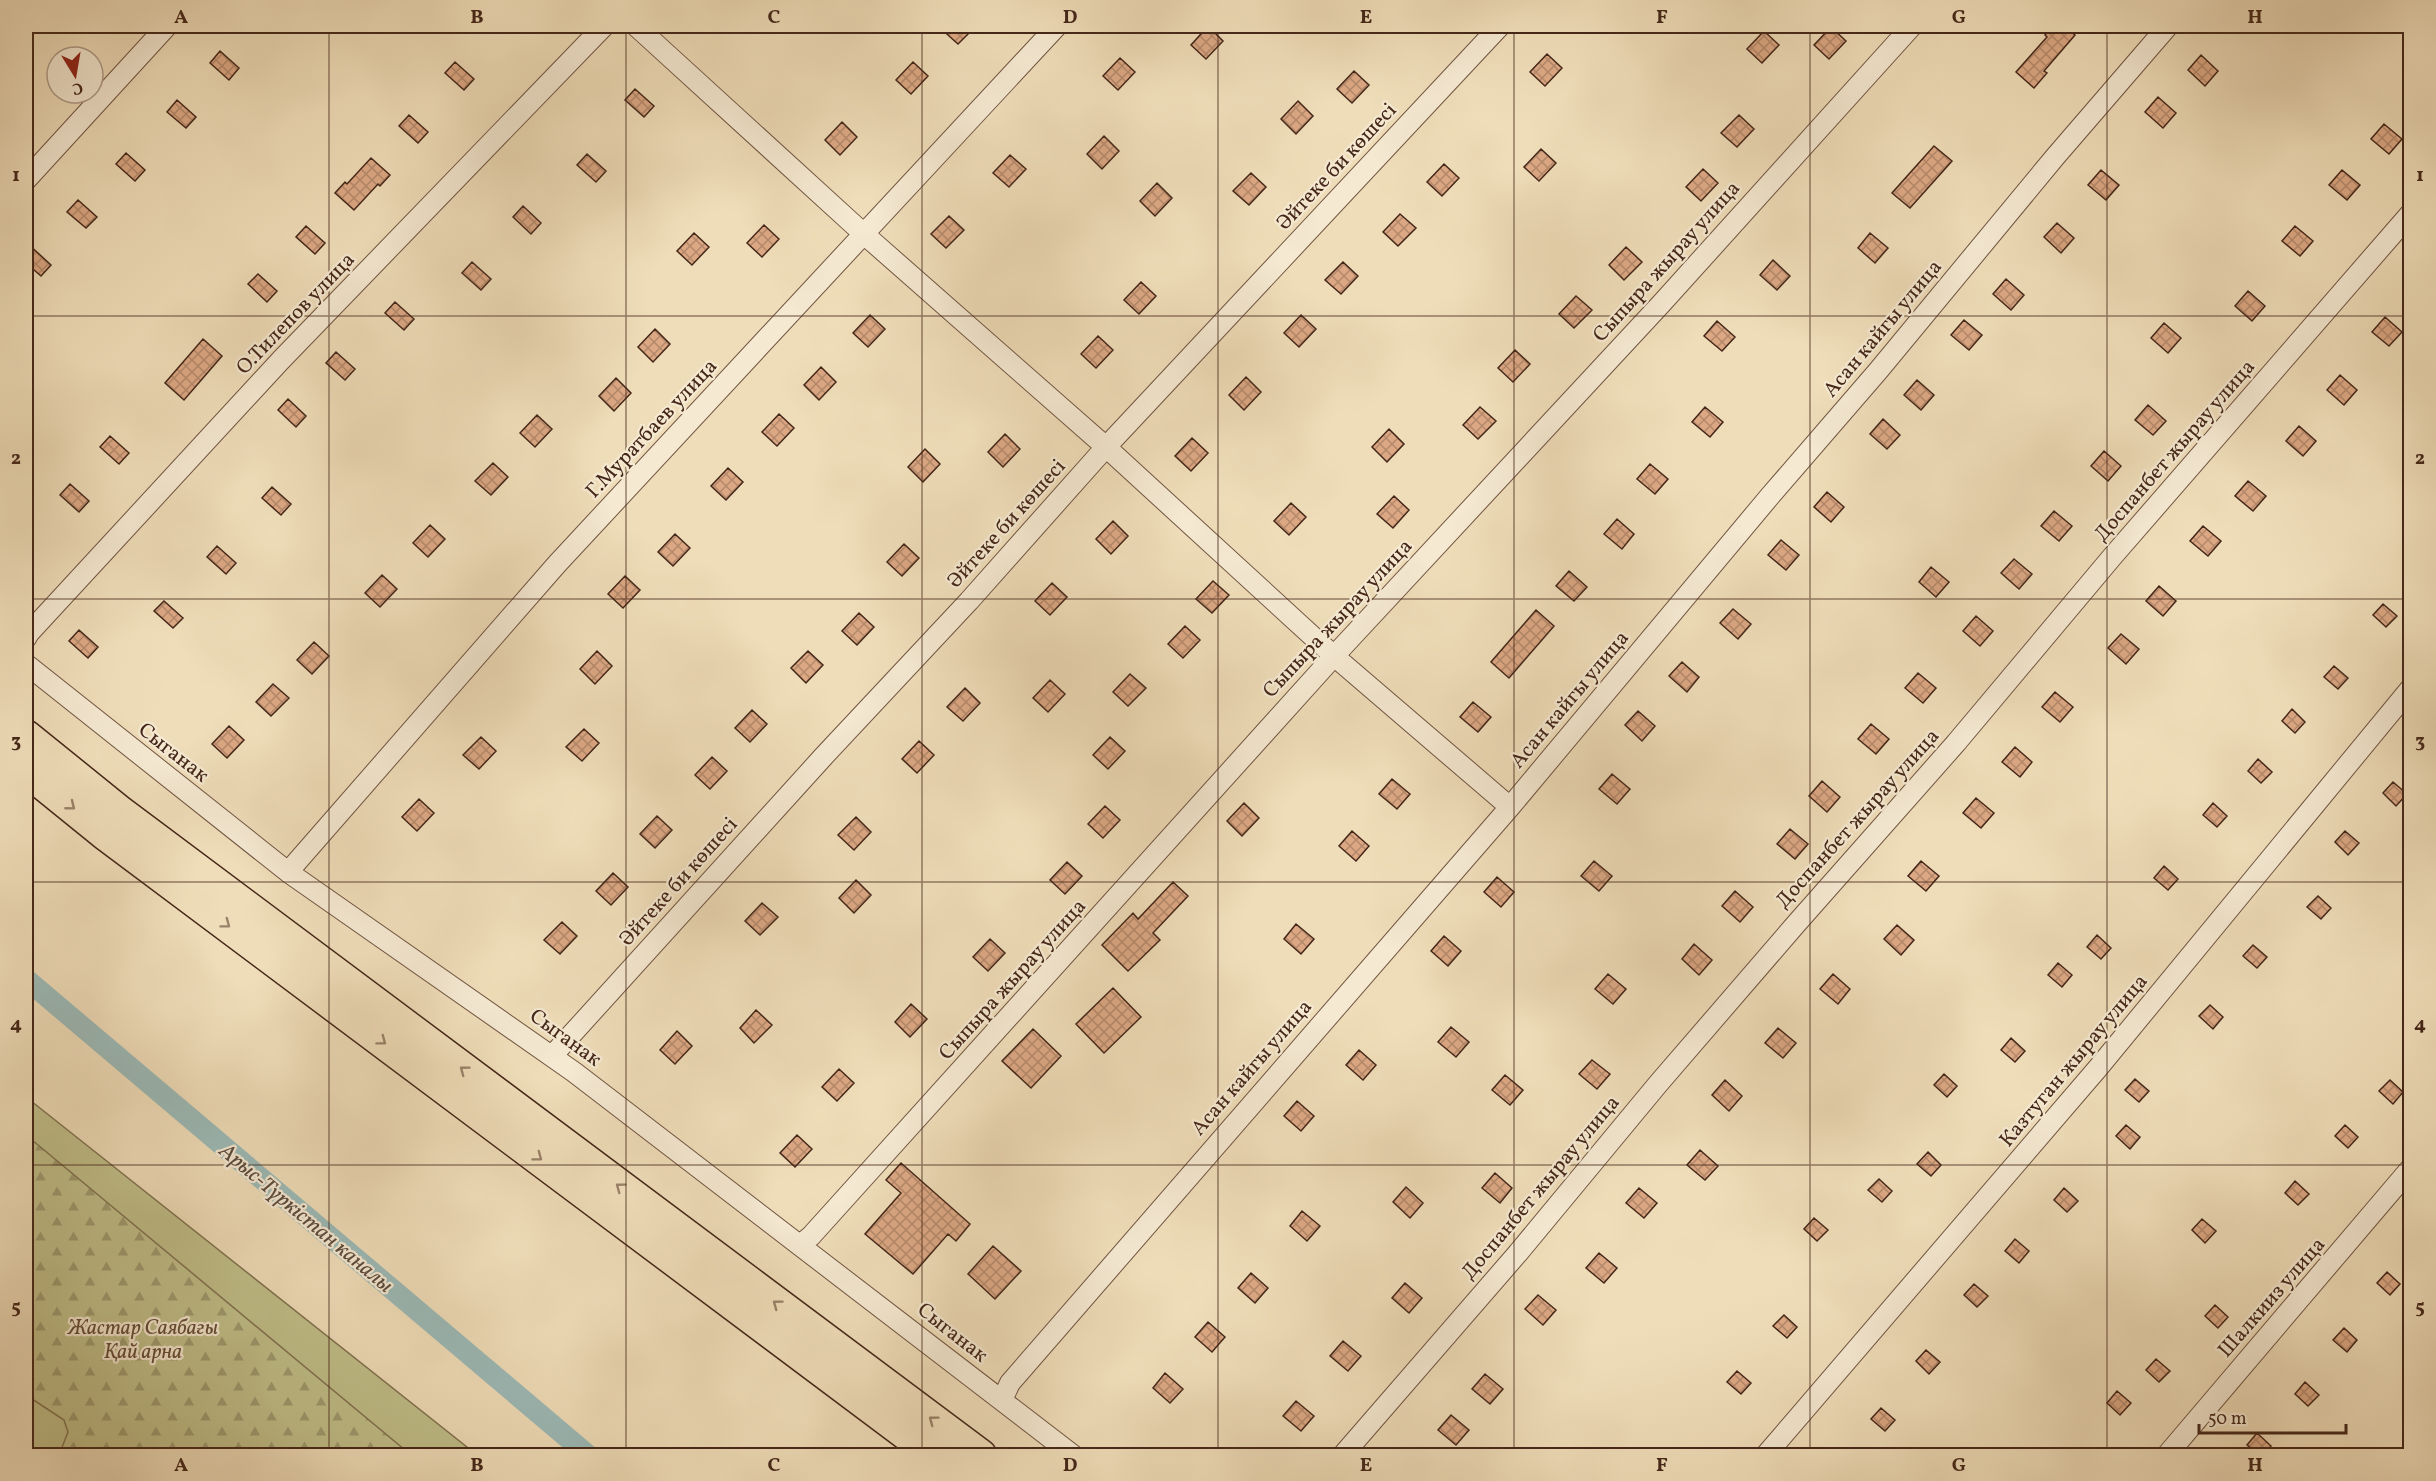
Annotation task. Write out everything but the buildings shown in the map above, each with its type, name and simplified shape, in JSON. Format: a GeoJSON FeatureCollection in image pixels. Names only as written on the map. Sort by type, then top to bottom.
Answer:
{"type":"FeatureCollection","features":[{"type":"Feature","properties":{"kind":"highway"},"geometry":{"type":"LineString","coordinates":[[26,737],[140,828],[980,1455]]}},
{"type":"Feature","properties":{"kind":"highway"},"geometry":{"type":"LineString","coordinates":[[26,769],[105,833],[937,1455]]}},
{"type":"Feature","properties":{"kind":"street"},"geometry":{"type":"LineString","coordinates":[[26,180],[167,26]]}},
{"type":"Feature","properties":{"kind":"street","name":"О.Тилепов улица"},"geometry":{"type":"LineString","coordinates":[[26,638],[36,624],[257,386],[604,26]]}},
{"type":"Feature","properties":{"kind":"street"},"geometry":{"type":"LineString","coordinates":[[636,26],[865,235],[1106,447],[1334,656],[1510,807]]}},
{"type":"Feature","properties":{"kind":"street","name":"Г.Муратбаев улица"},"geometry":{"type":"LineString","coordinates":[[288,872],[557,564],[1058,26]]}},
{"type":"Feature","properties":{"kind":"street","name":"Әйтеке би көшесі"},"geometry":{"type":"LineString","coordinates":[[552,1056],[823,757],[969,601],[1106,447],[1500,26]]}},
{"type":"Feature","properties":{"kind":"street","name":"Сыпыра жырау улица"},"geometry":{"type":"LineString","coordinates":[[801,1245],[1334,656],[1661,304],[1912,26]]}},
{"type":"Feature","properties":{"kind":"street","name":"Асан кайгы улица"},"geometry":{"type":"LineString","coordinates":[[1002,1400],[1010,1383],[1510,807],[1878,371],[2055,157],[2168,26]]}},
{"type":"Feature","properties":{"kind":"street","name":"Доспанбет жырау улица"},"geometry":{"type":"LineString","coordinates":[[1342,1455],[1518,1253],[1757,968],[1956,743],[2112,557],[2410,214]]}},
{"type":"Feature","properties":{"kind":"street","name":"Сыганак"},"geometry":{"type":"LineString","coordinates":[[26,664],[288,872],[552,1056],[1074,1455]]}},
{"type":"Feature","properties":{"kind":"street","name":"Казтуган жырау улица"},"geometry":{"type":"LineString","coordinates":[[1765,1455],[2106,1059],[2410,689]]}},
{"type":"Feature","properties":{"kind":"street","name":"Шалкииз улица"},"geometry":{"type":"LineString","coordinates":[[2166,1455],[2410,1169]]}},
{"type":"Feature","properties":{"kind":"green space","name":"Жастар Саябағы Қай арна"},"geometry":{"type":"Polygon","coordinates":[[[26,1097],[477,1455],[26,1455],[26,1097]]]}},
{"type":"Feature","properties":{"kind":"green space","name":"Жастар Саябағы Қай арна"},"geometry":{"type":"Polygon","coordinates":[[[26,1135],[411,1455],[59,1455],[68,1432],[64,1420],[26,1395],[26,1135]]]}},
{"type":"Feature","properties":{"kind":"waterway","name":"Арыс-Түркістан каналы"},"geometry":{"type":"LineString","coordinates":[[26,979],[589,1456]]}}]}
